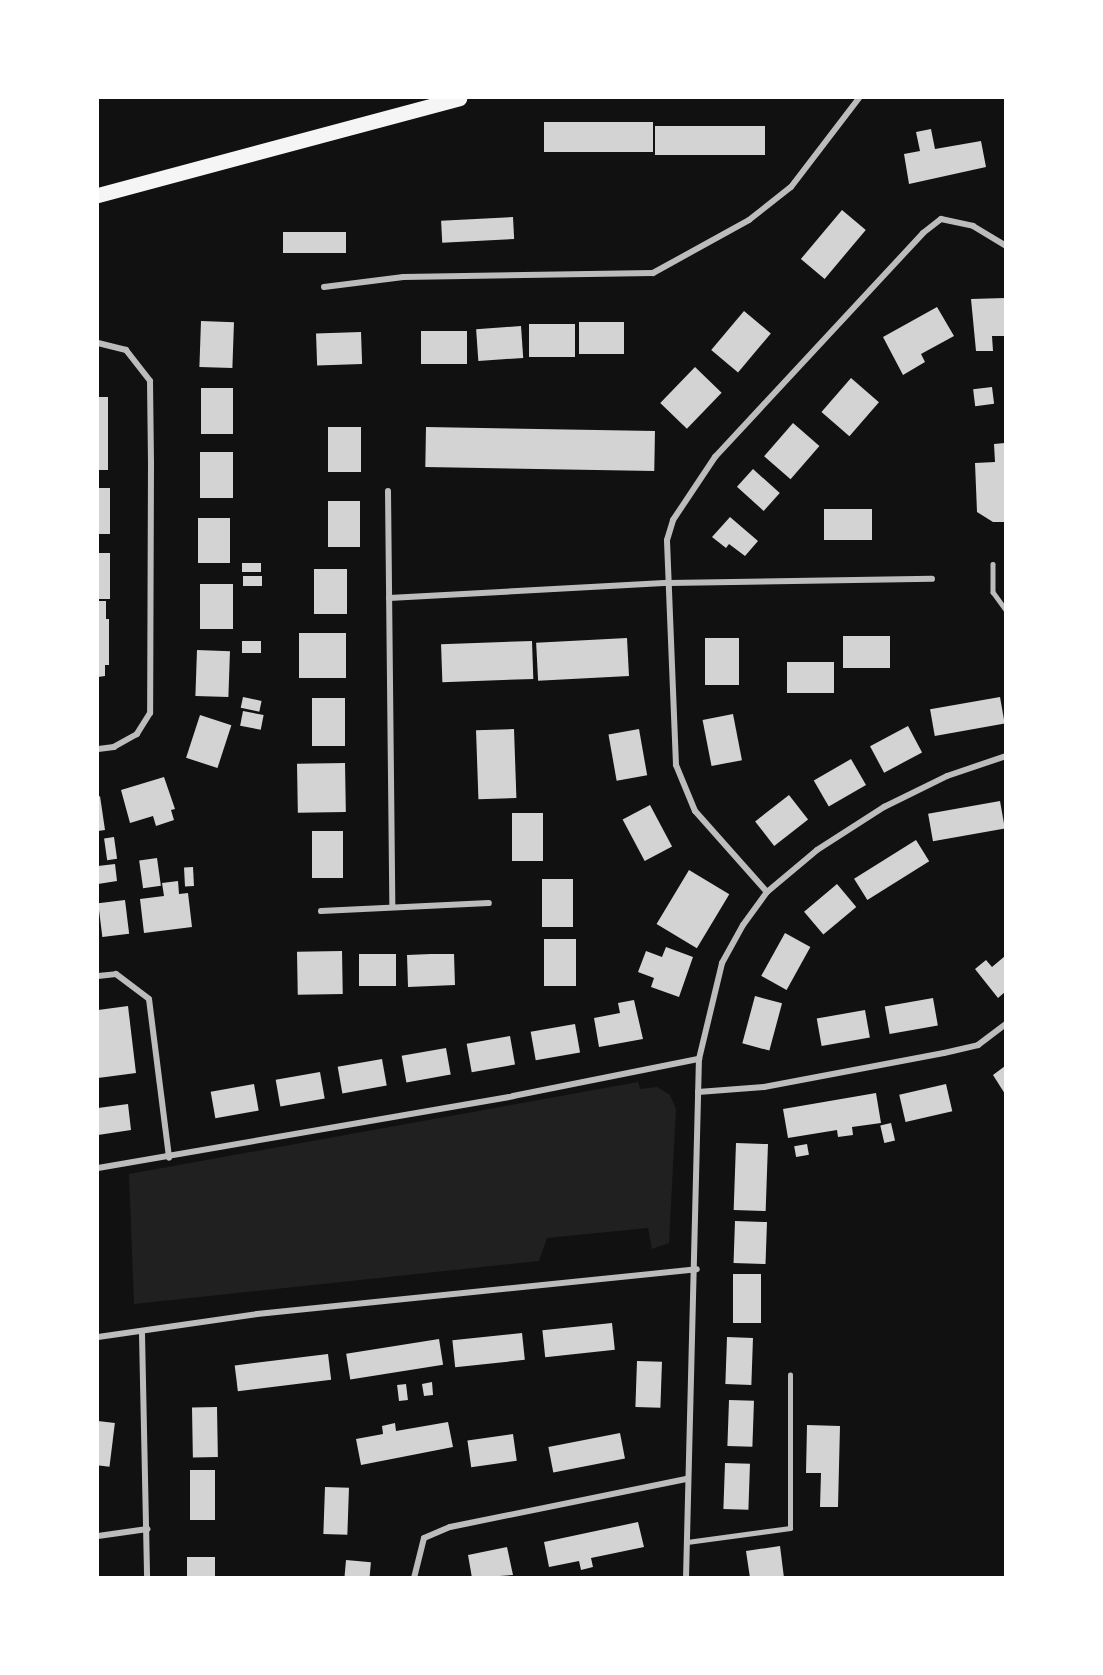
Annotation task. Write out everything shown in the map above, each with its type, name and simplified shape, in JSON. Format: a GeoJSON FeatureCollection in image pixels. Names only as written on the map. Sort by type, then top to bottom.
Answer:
{"type":"FeatureCollection","features":[{"type":"Feature","properties":{"kind":"main road"},"geometry":{"type":"LineString","coordinates":[[98,195],[459,98]]}},
{"type":"Feature","properties":{"kind":"street"},"geometry":{"type":"LineString","coordinates":[[324,287],[403,277],[653,273],[749,220],[790,187],[859,98]]}},
{"type":"Feature","properties":{"kind":"street"},"geometry":{"type":"LineString","coordinates":[[767,892],[694,811],[676,765],[667,540],[682,501],[698,479],[923,233],[941,219],[973,226],[1005,246]]}},
{"type":"Feature","properties":{"kind":"street"},"geometry":{"type":"LineString","coordinates":[[98,343],[126,350],[150,381],[150,713],[137,734],[114,747],[98,749]]}},
{"type":"Feature","properties":{"kind":"street"},"geometry":{"type":"LineString","coordinates":[[388,491],[392,907]]}},
{"type":"Feature","properties":{"kind":"street"},"geometry":{"type":"LineString","coordinates":[[389,598],[669,583],[932,579]]}},
{"type":"Feature","properties":{"kind":"street"},"geometry":{"type":"LineString","coordinates":[[686,1578],[687,1479],[697,1269],[699,1059],[722,963],[743,925],[767,892],[817,850],[884,807],[947,776],[1005,756]]}},
{"type":"Feature","properties":{"kind":"street"},"geometry":{"type":"LineString","coordinates":[[321,911],[489,903]]}},
{"type":"Feature","properties":{"kind":"street"},"geometry":{"type":"LineString","coordinates":[[98,976],[116,974],[149,999],[169,1158]]}},
{"type":"Feature","properties":{"kind":"street"},"geometry":{"type":"LineString","coordinates":[[698,1092],[764,1087],[944,1053],[978,1045],[1005,1023]]}},
{"type":"Feature","properties":{"kind":"street"},"geometry":{"type":"LineString","coordinates":[[98,1168],[169,1158],[699,1059]]}},
{"type":"Feature","properties":{"kind":"street"},"geometry":{"type":"LineString","coordinates":[[98,1337],[142,1334],[257,1314],[697,1269]]}},
{"type":"Feature","properties":{"kind":"street"},"geometry":{"type":"LineString","coordinates":[[142,1334],[148,1528],[147,1578]]}},
{"type":"Feature","properties":{"kind":"street"},"geometry":{"type":"LineString","coordinates":[[414,1578],[424,1538],[450,1527],[687,1479]]}},
{"type":"Feature","properties":{"kind":"street"},"geometry":{"type":"LineString","coordinates":[[98,1536],[148,1528]]}},
{"type":"Feature","properties":{"kind":"lane"},"geometry":{"type":"LineString","coordinates":[[993,564],[993,592],[1005,610]]}},
{"type":"Feature","properties":{"kind":"lane"},"geometry":{"type":"LineString","coordinates":[[687,1542],[790,1528],[790,1375]]}},
{"type":"Feature","properties":{"kind":"shaded area"},"geometry":{"type":"Polygon","coordinates":[[[638,1082],[640,1089],[657,1087],[670,1095],[676,1109],[669,1243],[652,1249],[648,1228],[547,1238],[539,1261],[134,1304],[129,1174],[638,1082]]]}},
{"type":"Feature","properties":{"kind":"building"},"geometry":{"type":"Polygon","coordinates":[[[544,122],[653,122],[653,152],[544,152],[544,122]]]}},
{"type":"Feature","properties":{"kind":"building"},"geometry":{"type":"Polygon","coordinates":[[[655,126],[765,126],[765,155],[655,155],[655,126]]]}},
{"type":"Feature","properties":{"kind":"building"},"geometry":{"type":"Polygon","coordinates":[[[931,129],[935,149],[981,141],[986,167],[909,184],[904,154],[920,151],[916,132],[931,129]]]}},
{"type":"Feature","properties":{"kind":"building"},"geometry":{"type":"Polygon","coordinates":[[[842,210],[866,230],[825,279],[801,259],[842,210]]]}},
{"type":"Feature","properties":{"kind":"building"},"geometry":{"type":"Polygon","coordinates":[[[513,217],[514,239],[442,243],[441,221],[513,217]]]}},
{"type":"Feature","properties":{"kind":"building"},"geometry":{"type":"Polygon","coordinates":[[[283,232],[346,232],[346,253],[283,253],[283,232]]]}},
{"type":"Feature","properties":{"kind":"building"},"geometry":{"type":"Polygon","coordinates":[[[1005,298],[1005,336],[992,336],[993,351],[976,351],[971,299],[1005,298]]]}},
{"type":"Feature","properties":{"kind":"building"},"geometry":{"type":"Polygon","coordinates":[[[937,307],[954,336],[921,354],[925,362],[903,375],[883,337],[937,307]]]}},
{"type":"Feature","properties":{"kind":"building"},"geometry":{"type":"Polygon","coordinates":[[[744,311],[771,333],[738,373],[711,350],[744,311]]]}},
{"type":"Feature","properties":{"kind":"building"},"geometry":{"type":"Polygon","coordinates":[[[201,321],[234,322],[232,368],[199,367],[201,321]]]}},
{"type":"Feature","properties":{"kind":"building"},"geometry":{"type":"Polygon","coordinates":[[[579,322],[624,322],[624,354],[579,354],[579,322]]]}},
{"type":"Feature","properties":{"kind":"building"},"geometry":{"type":"Polygon","coordinates":[[[529,324],[575,324],[575,357],[529,357],[529,324]]]}},
{"type":"Feature","properties":{"kind":"building"},"geometry":{"type":"Polygon","coordinates":[[[521,326],[523,358],[478,361],[476,329],[521,326]]]}},
{"type":"Feature","properties":{"kind":"building"},"geometry":{"type":"Polygon","coordinates":[[[421,331],[467,331],[467,364],[421,364],[421,331]]]}},
{"type":"Feature","properties":{"kind":"building"},"geometry":{"type":"Polygon","coordinates":[[[361,332],[362,364],[317,366],[316,334],[361,332]]]}},
{"type":"Feature","properties":{"kind":"building"},"geometry":{"type":"Polygon","coordinates":[[[695,367],[722,393],[687,429],[660,403],[695,367]]]}},
{"type":"Feature","properties":{"kind":"building"},"geometry":{"type":"Polygon","coordinates":[[[851,378],[879,402],[849,436],[821,412],[851,378]]]}},
{"type":"Feature","properties":{"kind":"building"},"geometry":{"type":"Polygon","coordinates":[[[992,387],[994,404],[975,406],[973,389],[992,387]]]}},
{"type":"Feature","properties":{"kind":"building"},"geometry":{"type":"Polygon","coordinates":[[[201,388],[233,388],[233,434],[201,434],[201,388]]]}},
{"type":"Feature","properties":{"kind":"building"},"geometry":{"type":"Polygon","coordinates":[[[98,397],[108,397],[108,470],[98,470],[98,397]]]}},
{"type":"Feature","properties":{"kind":"building"},"geometry":{"type":"Polygon","coordinates":[[[793,423],[819,446],[791,479],[764,456],[793,423]]]}},
{"type":"Feature","properties":{"kind":"building"},"geometry":{"type":"Polygon","coordinates":[[[328,427],[361,427],[361,472],[328,472],[328,427]]]}},
{"type":"Feature","properties":{"kind":"building"},"geometry":{"type":"Polygon","coordinates":[[[426,427],[655,431],[654,471],[425,467],[426,427]]]}},
{"type":"Feature","properties":{"kind":"building"},"geometry":{"type":"Polygon","coordinates":[[[1005,443],[1005,522],[993,522],[977,512],[975,463],[995,462],[994,444],[1005,443]]]}},
{"type":"Feature","properties":{"kind":"building"},"geometry":{"type":"Polygon","coordinates":[[[200,452],[233,452],[233,498],[200,498],[200,452]]]}},
{"type":"Feature","properties":{"kind":"building"},"geometry":{"type":"Polygon","coordinates":[[[753,469],[780,493],[764,511],[737,487],[753,469]]]}},
{"type":"Feature","properties":{"kind":"building"},"geometry":{"type":"Polygon","coordinates":[[[98,488],[110,488],[110,534],[98,534],[98,488]]]}},
{"type":"Feature","properties":{"kind":"building"},"geometry":{"type":"Polygon","coordinates":[[[328,501],[360,501],[360,547],[328,547],[328,501]]]}},
{"type":"Feature","properties":{"kind":"building"},"geometry":{"type":"Polygon","coordinates":[[[824,509],[872,509],[872,540],[824,540],[824,509]]]}},
{"type":"Feature","properties":{"kind":"building"},"geometry":{"type":"Polygon","coordinates":[[[730,517],[758,541],[745,556],[729,544],[726,548],[712,537],[730,517]]]}},
{"type":"Feature","properties":{"kind":"building"},"geometry":{"type":"Polygon","coordinates":[[[198,518],[230,518],[230,563],[198,563],[198,518]]]}},
{"type":"Feature","properties":{"kind":"building"},"geometry":{"type":"Polygon","coordinates":[[[98,553],[110,553],[110,599],[98,599],[98,553]]]}},
{"type":"Feature","properties":{"kind":"building"},"geometry":{"type":"Polygon","coordinates":[[[242,563],[261,563],[261,572],[242,572],[242,563]]]}},
{"type":"Feature","properties":{"kind":"building"},"geometry":{"type":"Polygon","coordinates":[[[314,569],[347,569],[347,614],[314,614],[314,569]]]}},
{"type":"Feature","properties":{"kind":"building"},"geometry":{"type":"Polygon","coordinates":[[[243,576],[262,576],[262,586],[243,586],[243,576]]]}},
{"type":"Feature","properties":{"kind":"building"},"geometry":{"type":"Polygon","coordinates":[[[200,584],[233,584],[233,629],[200,629],[200,584]]]}},
{"type":"Feature","properties":{"kind":"building"},"geometry":{"type":"Polygon","coordinates":[[[98,601],[106,601],[106,619],[109,619],[109,665],[105,665],[105,676],[98,677],[98,601]]]}},
{"type":"Feature","properties":{"kind":"building"},"geometry":{"type":"Polygon","coordinates":[[[299,633],[346,633],[346,678],[299,678],[299,633]]]}},
{"type":"Feature","properties":{"kind":"building"},"geometry":{"type":"Polygon","coordinates":[[[843,636],[890,636],[890,668],[843,668],[843,636]]]}},
{"type":"Feature","properties":{"kind":"building"},"geometry":{"type":"Polygon","coordinates":[[[627,638],[629,676],[538,681],[536,643],[627,638]]]}},
{"type":"Feature","properties":{"kind":"building"},"geometry":{"type":"Polygon","coordinates":[[[705,638],[739,638],[739,685],[705,685],[705,638]]]}},
{"type":"Feature","properties":{"kind":"building"},"geometry":{"type":"Polygon","coordinates":[[[242,641],[261,641],[261,653],[242,653],[242,641]]]}},
{"type":"Feature","properties":{"kind":"building"},"geometry":{"type":"Polygon","coordinates":[[[532,641],[533,679],[442,682],[441,644],[532,641]]]}},
{"type":"Feature","properties":{"kind":"building"},"geometry":{"type":"Polygon","coordinates":[[[197,650],[230,651],[228,697],[195,696],[197,650]]]}},
{"type":"Feature","properties":{"kind":"building"},"geometry":{"type":"Polygon","coordinates":[[[787,662],[834,662],[834,693],[787,693],[787,662]]]}},
{"type":"Feature","properties":{"kind":"building"},"geometry":{"type":"Polygon","coordinates":[[[243,697],[262,701],[259,712],[241,708],[243,697]]]}},
{"type":"Feature","properties":{"kind":"building"},"geometry":{"type":"Polygon","coordinates":[[[1000,697],[1005,724],[935,736],[930,709],[1000,697]]]}},
{"type":"Feature","properties":{"kind":"building"},"geometry":{"type":"Polygon","coordinates":[[[312,698],[345,698],[345,746],[312,746],[312,698]]]}},
{"type":"Feature","properties":{"kind":"building"},"geometry":{"type":"Polygon","coordinates":[[[243,711],[264,715],[261,730],[240,726],[243,711]]]}},
{"type":"Feature","properties":{"kind":"building"},"geometry":{"type":"Polygon","coordinates":[[[733,714],[742,760],[712,766],[703,720],[733,714]]]}},
{"type":"Feature","properties":{"kind":"building"},"geometry":{"type":"Polygon","coordinates":[[[200,715],[231,725],[217,768],[186,758],[200,715]]]}},
{"type":"Feature","properties":{"kind":"building"},"geometry":{"type":"Polygon","coordinates":[[[908,726],[922,752],[884,773],[870,746],[908,726]]]}},
{"type":"Feature","properties":{"kind":"building"},"geometry":{"type":"Polygon","coordinates":[[[514,729],[516,798],[478,799],[476,730],[514,729]]]}},
{"type":"Feature","properties":{"kind":"building"},"geometry":{"type":"Polygon","coordinates":[[[639,729],[647,775],[617,781],[608,734],[639,729]]]}},
{"type":"Feature","properties":{"kind":"building"},"geometry":{"type":"Polygon","coordinates":[[[851,759],[866,785],[829,806],[814,781],[851,759]]]}},
{"type":"Feature","properties":{"kind":"building"},"geometry":{"type":"Polygon","coordinates":[[[345,763],[346,812],[298,813],[297,764],[345,763]]]}},
{"type":"Feature","properties":{"kind":"building"},"geometry":{"type":"Polygon","coordinates":[[[164,777],[175,809],[171,810],[174,820],[156,826],[153,816],[130,823],[121,790],[164,777]]]}},
{"type":"Feature","properties":{"kind":"building"},"geometry":{"type":"Polygon","coordinates":[[[789,795],[808,819],[774,846],[755,821],[789,795]]]}},
{"type":"Feature","properties":{"kind":"building"},"geometry":{"type":"Polygon","coordinates":[[[100,796],[105,830],[98,831],[98,797],[100,796]]]}},
{"type":"Feature","properties":{"kind":"building"},"geometry":{"type":"Polygon","coordinates":[[[1000,801],[1005,829],[933,841],[928,814],[1000,801]]]}},
{"type":"Feature","properties":{"kind":"building"},"geometry":{"type":"Polygon","coordinates":[[[650,805],[672,846],[645,861],[623,820],[650,805]]]}},
{"type":"Feature","properties":{"kind":"building"},"geometry":{"type":"Polygon","coordinates":[[[512,813],[543,813],[543,861],[512,861],[512,813]]]}},
{"type":"Feature","properties":{"kind":"building"},"geometry":{"type":"Polygon","coordinates":[[[312,831],[343,831],[343,878],[312,878],[312,831]]]}},
{"type":"Feature","properties":{"kind":"building"},"geometry":{"type":"Polygon","coordinates":[[[114,837],[117,859],[107,860],[104,838],[114,837]]]}},
{"type":"Feature","properties":{"kind":"building"},"geometry":{"type":"Polygon","coordinates":[[[916,840],[929,861],[867,900],[854,879],[916,840]]]}},
{"type":"Feature","properties":{"kind":"building"},"geometry":{"type":"Polygon","coordinates":[[[157,858],[161,886],[143,888],[139,861],[157,858]]]}},
{"type":"Feature","properties":{"kind":"building"},"geometry":{"type":"Polygon","coordinates":[[[115,864],[117,881],[98,884],[98,866],[115,864]]]}},
{"type":"Feature","properties":{"kind":"building"},"geometry":{"type":"Polygon","coordinates":[[[184,867],[193,867],[194,886],[185,886],[184,867]]]}},
{"type":"Feature","properties":{"kind":"building"},"geometry":{"type":"Polygon","coordinates":[[[689,870],[729,894],[697,948],[657,924],[689,870]]]}},
{"type":"Feature","properties":{"kind":"building"},"geometry":{"type":"Polygon","coordinates":[[[542,879],[573,879],[573,927],[542,927],[542,879]]]}},
{"type":"Feature","properties":{"kind":"building"},"geometry":{"type":"Polygon","coordinates":[[[178,881],[179,894],[188,893],[192,927],[144,933],[140,899],[164,896],[162,883],[178,881]]]}},
{"type":"Feature","properties":{"kind":"building"},"geometry":{"type":"Polygon","coordinates":[[[837,884],[856,907],[823,935],[804,912],[837,884]]]}},
{"type":"Feature","properties":{"kind":"building"},"geometry":{"type":"Polygon","coordinates":[[[125,900],[129,934],[102,937],[98,903],[125,900]]]}},
{"type":"Feature","properties":{"kind":"building"},"geometry":{"type":"Polygon","coordinates":[[[785,933],[810,947],[787,990],[761,976],[785,933]]]}},
{"type":"Feature","properties":{"kind":"building"},"geometry":{"type":"Polygon","coordinates":[[[544,939],[576,939],[576,986],[544,986],[544,939]]]}},
{"type":"Feature","properties":{"kind":"building"},"geometry":{"type":"Polygon","coordinates":[[[666,947],[693,957],[679,997],[651,987],[654,978],[638,972],[646,951],[662,957],[666,947]]]}},
{"type":"Feature","properties":{"kind":"building"},"geometry":{"type":"Polygon","coordinates":[[[342,951],[343,994],[298,995],[297,952],[342,951]]]}},
{"type":"Feature","properties":{"kind":"building"},"geometry":{"type":"Polygon","coordinates":[[[359,954],[396,954],[396,986],[359,986],[359,954]]]}},
{"type":"Feature","properties":{"kind":"building"},"geometry":{"type":"Polygon","coordinates":[[[454,954],[455,985],[408,987],[407,955],[454,954]]]}},
{"type":"Feature","properties":{"kind":"building"},"geometry":{"type":"Polygon","coordinates":[[[1005,956],[1005,992],[998,998],[975,969],[986,960],[992,967],[1005,956]]]}},
{"type":"Feature","properties":{"kind":"building"},"geometry":{"type":"Polygon","coordinates":[[[755,996],[782,1003],[769,1051],[742,1043],[755,996]]]}},
{"type":"Feature","properties":{"kind":"building"},"geometry":{"type":"Polygon","coordinates":[[[933,998],[938,1026],[890,1034],[885,1007],[933,998]]]}},
{"type":"Feature","properties":{"kind":"building"},"geometry":{"type":"Polygon","coordinates":[[[634,1000],[643,1039],[599,1047],[594,1018],[620,1013],[618,1003],[634,1000]]]}},
{"type":"Feature","properties":{"kind":"building"},"geometry":{"type":"Polygon","coordinates":[[[128,1006],[136,1073],[98,1078],[98,1010],[128,1006]]]}},
{"type":"Feature","properties":{"kind":"building"},"geometry":{"type":"Polygon","coordinates":[[[865,1010],[870,1038],[822,1046],[817,1019],[865,1010]]]}},
{"type":"Feature","properties":{"kind":"building"},"geometry":{"type":"Polygon","coordinates":[[[575,1024],[580,1053],[536,1060],[531,1032],[575,1024]]]}},
{"type":"Feature","properties":{"kind":"building"},"geometry":{"type":"Polygon","coordinates":[[[510,1036],[515,1065],[472,1072],[467,1044],[510,1036]]]}},
{"type":"Feature","properties":{"kind":"building"},"geometry":{"type":"Polygon","coordinates":[[[446,1048],[451,1075],[406,1082],[402,1056],[446,1048]]]}},
{"type":"Feature","properties":{"kind":"building"},"geometry":{"type":"Polygon","coordinates":[[[382,1059],[387,1086],[342,1093],[338,1067],[382,1059]]]}},
{"type":"Feature","properties":{"kind":"building"},"geometry":{"type":"Polygon","coordinates":[[[1005,1066],[1005,1094],[993,1075],[1005,1066]]]}},
{"type":"Feature","properties":{"kind":"building"},"geometry":{"type":"Polygon","coordinates":[[[320,1072],[325,1099],[280,1106],[276,1080],[320,1072]]]}},
{"type":"Feature","properties":{"kind":"building"},"geometry":{"type":"Polygon","coordinates":[[[254,1084],[259,1111],[215,1118],[211,1092],[254,1084]]]}},
{"type":"Feature","properties":{"kind":"building"},"geometry":{"type":"Polygon","coordinates":[[[946,1084],[952,1111],[906,1122],[899,1095],[946,1084]]]}},
{"type":"Feature","properties":{"kind":"building"},"geometry":{"type":"Polygon","coordinates":[[[876,1093],[881,1123],[852,1127],[853,1135],[838,1137],[837,1130],[788,1138],[783,1109],[876,1093]]]}},
{"type":"Feature","properties":{"kind":"building"},"geometry":{"type":"Polygon","coordinates":[[[128,1104],[131,1130],[98,1135],[98,1108],[128,1104]]]}},
{"type":"Feature","properties":{"kind":"building"},"geometry":{"type":"Polygon","coordinates":[[[891,1123],[895,1141],[884,1143],[880,1125],[891,1123]]]}},
{"type":"Feature","properties":{"kind":"building"},"geometry":{"type":"Polygon","coordinates":[[[736,1143],[768,1144],[766,1211],[734,1210],[736,1143]]]}},
{"type":"Feature","properties":{"kind":"building"},"geometry":{"type":"Polygon","coordinates":[[[807,1144],[809,1155],[796,1157],[794,1146],[807,1144]]]}},
{"type":"Feature","properties":{"kind":"building"},"geometry":{"type":"Polygon","coordinates":[[[735,1221],[767,1222],[766,1264],[734,1263],[735,1221]]]}},
{"type":"Feature","properties":{"kind":"building"},"geometry":{"type":"Polygon","coordinates":[[[733,1274],[761,1274],[761,1323],[733,1323],[733,1274]]]}},
{"type":"Feature","properties":{"kind":"building"},"geometry":{"type":"Polygon","coordinates":[[[612,1323],[615,1350],[545,1357],[542,1330],[612,1323]]]}},
{"type":"Feature","properties":{"kind":"building"},"geometry":{"type":"Polygon","coordinates":[[[522,1333],[525,1360],[455,1367],[452,1340],[522,1333]]]}},
{"type":"Feature","properties":{"kind":"building"},"geometry":{"type":"Polygon","coordinates":[[[727,1337],[753,1338],[751,1385],[725,1384],[727,1337]]]}},
{"type":"Feature","properties":{"kind":"building"},"geometry":{"type":"Polygon","coordinates":[[[439,1339],[443,1365],[350,1379],[346,1354],[439,1339]]]}},
{"type":"Feature","properties":{"kind":"building"},"geometry":{"type":"Polygon","coordinates":[[[328,1354],[331,1380],[238,1391],[235,1365],[328,1354]]]}},
{"type":"Feature","properties":{"kind":"building"},"geometry":{"type":"Polygon","coordinates":[[[637,1361],[662,1362],[660,1408],[635,1407],[637,1361]]]}},
{"type":"Feature","properties":{"kind":"building"},"geometry":{"type":"Polygon","coordinates":[[[432,1382],[433,1395],[424,1396],[422,1384],[432,1382]]]}},
{"type":"Feature","properties":{"kind":"building"},"geometry":{"type":"Polygon","coordinates":[[[406,1384],[408,1400],[399,1401],[397,1385],[406,1384]]]}},
{"type":"Feature","properties":{"kind":"building"},"geometry":{"type":"Polygon","coordinates":[[[729,1400],[754,1401],[752,1447],[727,1446],[729,1400]]]}},
{"type":"Feature","properties":{"kind":"building"},"geometry":{"type":"Polygon","coordinates":[[[192,1407],[217,1407],[218,1457],[193,1457],[192,1407]]]}},
{"type":"Feature","properties":{"kind":"building"},"geometry":{"type":"Polygon","coordinates":[[[98,1421],[115,1423],[110,1467],[98,1465],[98,1421]]]}},
{"type":"Feature","properties":{"kind":"building"},"geometry":{"type":"Polygon","coordinates":[[[448,1422],[453,1447],[361,1465],[356,1439],[383,1434],[382,1426],[395,1423],[396,1431],[448,1422]]]}},
{"type":"Feature","properties":{"kind":"building"},"geometry":{"type":"Polygon","coordinates":[[[807,1425],[840,1426],[838,1507],[820,1507],[821,1473],[806,1473],[807,1425]]]}},
{"type":"Feature","properties":{"kind":"building"},"geometry":{"type":"Polygon","coordinates":[[[620,1433],[625,1459],[553,1472],[548,1447],[620,1433]]]}},
{"type":"Feature","properties":{"kind":"building"},"geometry":{"type":"Polygon","coordinates":[[[513,1434],[517,1461],[471,1467],[467,1440],[513,1434]]]}},
{"type":"Feature","properties":{"kind":"building"},"geometry":{"type":"Polygon","coordinates":[[[725,1463],[750,1464],[748,1510],[723,1509],[725,1463]]]}},
{"type":"Feature","properties":{"kind":"building"},"geometry":{"type":"Polygon","coordinates":[[[190,1470],[215,1470],[215,1520],[190,1520],[190,1470]]]}},
{"type":"Feature","properties":{"kind":"building"},"geometry":{"type":"Polygon","coordinates":[[[325,1487],[349,1488],[347,1535],[323,1534],[325,1487]]]}},
{"type":"Feature","properties":{"kind":"building"},"geometry":{"type":"Polygon","coordinates":[[[638,1522],[644,1547],[591,1558],[593,1567],[581,1570],[579,1561],[549,1567],[544,1542],[638,1522]]]}},
{"type":"Feature","properties":{"kind":"building"},"geometry":{"type":"Polygon","coordinates":[[[780,1546],[784,1578],[750,1578],[746,1551],[780,1546]]]}},
{"type":"Feature","properties":{"kind":"building"},"geometry":{"type":"Polygon","coordinates":[[[507,1547],[513,1575],[472,1578],[468,1555],[507,1547]]]}},
{"type":"Feature","properties":{"kind":"building"},"geometry":{"type":"Polygon","coordinates":[[[187,1557],[215,1557],[215,1578],[187,1578],[187,1557]]]}},
{"type":"Feature","properties":{"kind":"building"},"geometry":{"type":"Polygon","coordinates":[[[346,1560],[371,1562],[370,1578],[344,1578],[346,1560]]]}}]}
